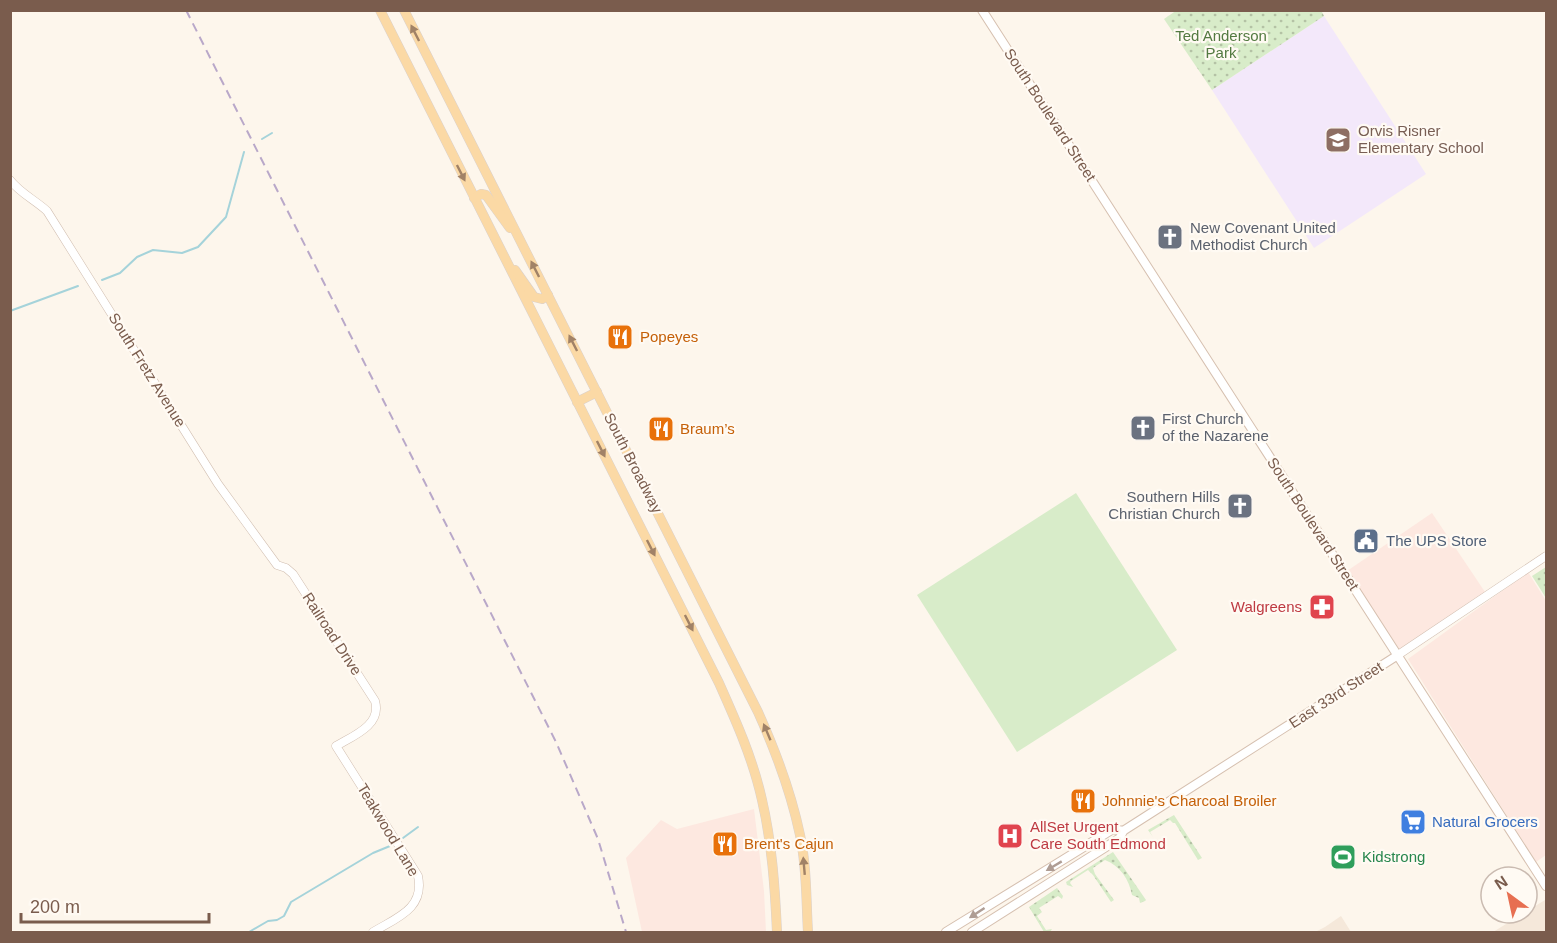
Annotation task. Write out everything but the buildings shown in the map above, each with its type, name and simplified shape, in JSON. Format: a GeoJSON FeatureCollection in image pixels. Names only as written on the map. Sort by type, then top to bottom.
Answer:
{"type":"FeatureCollection","features":[{"type":"Feature","properties":{"kind":"main road","name":"South Broadway"},"geometry":{"type":"LineString","coordinates":[[380,10],[719,683],[737,723],[762,799],[773,870],[777,933]]}},
{"type":"Feature","properties":{"kind":"main road","name":"South Broadway"},"geometry":{"type":"LineString","coordinates":[[404,10],[742,679],[779,763],[788,787],[800,836],[805,866],[808,933]]}},
{"type":"Feature","properties":{"kind":"main road","name":"South Boulevard Street"},"geometry":{"type":"LineString","coordinates":[[982,10],[1546,886]]}},
{"type":"Feature","properties":{"kind":"main road"},"geometry":{"type":"LineString","coordinates":[[474,198],[481,194],[486,195],[522,244]]}},
{"type":"Feature","properties":{"kind":"main road"},"geometry":{"type":"LineString","coordinates":[[505,259],[527,284],[534,297],[542,298],[548,295]]}},
{"type":"Feature","properties":{"kind":"main road"},"geometry":{"type":"LineString","coordinates":[[576,402],[597,392]]}},
{"type":"Feature","properties":{"kind":"main road","name":"East 33rd Street"},"geometry":{"type":"LineString","coordinates":[[972,933],[1120,838],[1123,831],[1398,655]]}},
{"type":"Feature","properties":{"kind":"main road","name":"East 33rd Street"},"geometry":{"type":"LineString","coordinates":[[946,933],[1113,829],[1123,831]]}},
{"type":"Feature","properties":{"kind":"street","name":"South Fretz Avenue"},"geometry":{"type":"LineString","coordinates":[[10,180],[40,205],[53,220],[218,484],[278,565]]}},
{"type":"Feature","properties":{"kind":"street","name":"East 33rd Street"},"geometry":{"type":"LineString","coordinates":[[1398,655],[1546,556]]}},
{"type":"Feature","properties":{"kind":"street","name":"Railroad Drive"},"geometry":{"type":"LineString","coordinates":[[278,565],[293,574],[374,697],[377,711],[374,720],[336,746]]}},
{"type":"Feature","properties":{"kind":"street","name":"Teakwood Lane"},"geometry":{"type":"LineString","coordinates":[[336,746],[413,868],[420,883],[417,899],[412,907],[373,933]]}},
{"type":"Feature","properties":{"kind":"shaded area"},"geometry":{"type":"Polygon","coordinates":[[[1324,16],[1426,174],[1314,248],[1212,90],[1324,16]]]}},
{"type":"Feature","properties":{"kind":"shaded area"},"geometry":{"type":"Polygon","coordinates":[[[1432,513],[1485,592],[1400,650],[1347,571],[1432,513]]]}},
{"type":"Feature","properties":{"kind":"shaded area"},"geometry":{"type":"Polygon","coordinates":[[[1528,572],[1546,601],[1546,855],[1536,862],[1408,659],[1528,572]]]}},
{"type":"Feature","properties":{"kind":"shaded area"},"geometry":{"type":"Polygon","coordinates":[[[754,809],[764,891],[766,932],[642,932],[626,858],[661,820],[677,829],[754,809]]]}},
{"type":"Feature","properties":{"kind":"shaded area"},"geometry":{"type":"Polygon","coordinates":[[[1545,900],[1546,932],[1493,932],[1504,925],[1539,925],[1539,904],[1545,900]]]}},
{"type":"Feature","properties":{"kind":"shaded area"},"geometry":{"type":"Polygon","coordinates":[[[1341,916],[1351,932],[1315,932],[1325,927],[1341,916]]]}},
{"type":"Feature","properties":{"kind":"green space","name":"Ted Anderson Park"},"geometry":{"type":"Polygon","coordinates":[[[1177,10],[1321,10],[1324,16],[1212,90],[1164,19],[1177,10]]]}},
{"type":"Feature","properties":{"kind":"green space"},"geometry":{"type":"Polygon","coordinates":[[[1076,493],[1177,650],[1017,752],[917,595],[1076,493]]]}},
{"type":"Feature","properties":{"kind":"green space"},"geometry":{"type":"Polygon","coordinates":[[[1546,567],[1546,598],[1532,576],[1546,567]]]}},
{"type":"Feature","properties":{"kind":"green space"},"geometry":{"type":"Polygon","coordinates":[[[1174,815],[1202,858],[1198,860],[1175,823],[1170,820],[1150,832],[1153,837],[1148,830],[1174,815]]]}},
{"type":"Feature","properties":{"kind":"green space"},"geometry":{"type":"Polygon","coordinates":[[[1113,852],[1145,901],[1140,903],[1139,898],[1132,895],[1123,874],[1105,860],[1093,868],[1114,900],[1111,902],[1088,870],[1071,881],[1073,887],[1067,885],[1066,882],[1113,852]]]}},
{"type":"Feature","properties":{"kind":"green space"},"geometry":{"type":"Polygon","coordinates":[[[1057,888],[1063,896],[1062,899],[1058,896],[1039,908],[1042,912],[1037,916],[1046,930],[1052,929],[1050,932],[1044,932],[1029,907],[1057,888]]]}},
{"type":"Feature","properties":{"kind":"waterway"},"geometry":{"type":"LineString","coordinates":[[262,139],[272,133]]}},
{"type":"Feature","properties":{"kind":"waterway"},"geometry":{"type":"LineString","coordinates":[[102,280],[120,273],[137,257],[153,250],[182,253],[198,247],[226,217],[244,152]]}},
{"type":"Feature","properties":{"kind":"waterway"},"geometry":{"type":"LineString","coordinates":[[10,311],[78,286]]}},
{"type":"Feature","properties":{"kind":"waterway"},"geometry":{"type":"LineString","coordinates":[[403,838],[418,827]]}},
{"type":"Feature","properties":{"kind":"waterway"},"geometry":{"type":"LineString","coordinates":[[249,932],[268,921],[284,916],[291,902],[373,853],[390,846]]}},
{"type":"Feature","properties":{"kind":"railway"},"geometry":{"type":"LineString","coordinates":[[186,10],[556,742],[598,839],[626,932]]}},
{"type":"Feature","properties":{"kind":"place","name":"Orvis Risner Elementary School"},"geometry":{"type":"Point","coordinates":[1338,140]}},
{"type":"Feature","properties":{"kind":"place","name":"New Covenant United Methodist Church"},"geometry":{"type":"Point","coordinates":[1170,237]}},
{"type":"Feature","properties":{"kind":"place","name":"Popeyes"},"geometry":{"type":"Point","coordinates":[620,337]}},
{"type":"Feature","properties":{"kind":"place","name":"First Church of the Nazarene"},"geometry":{"type":"Point","coordinates":[1143,428]}},
{"type":"Feature","properties":{"kind":"place","name":"Braum’s"},"geometry":{"type":"Point","coordinates":[661,429]}},
{"type":"Feature","properties":{"kind":"place","name":"Southern Hills Christian Church"},"geometry":{"type":"Point","coordinates":[1240,506]}},
{"type":"Feature","properties":{"kind":"place","name":"The UPS Store"},"geometry":{"type":"Point","coordinates":[1366,541]}},
{"type":"Feature","properties":{"kind":"place","name":"Walgreens"},"geometry":{"type":"Point","coordinates":[1322,607]}},
{"type":"Feature","properties":{"kind":"place","name":"Johnnie's Charcoal Broiler"},"geometry":{"type":"Point","coordinates":[1083,801]}},
{"type":"Feature","properties":{"kind":"place","name":"Natural Grocers"},"geometry":{"type":"Point","coordinates":[1413,822]}},
{"type":"Feature","properties":{"kind":"place","name":"AllSet Urgent Care South Edmond"},"geometry":{"type":"Point","coordinates":[1010,836]}},
{"type":"Feature","properties":{"kind":"place","name":"Brent's Cajun"},"geometry":{"type":"Point","coordinates":[725,844]}},
{"type":"Feature","properties":{"kind":"place","name":"Kidstrong"},"geometry":{"type":"Point","coordinates":[1343,857]}}]}
